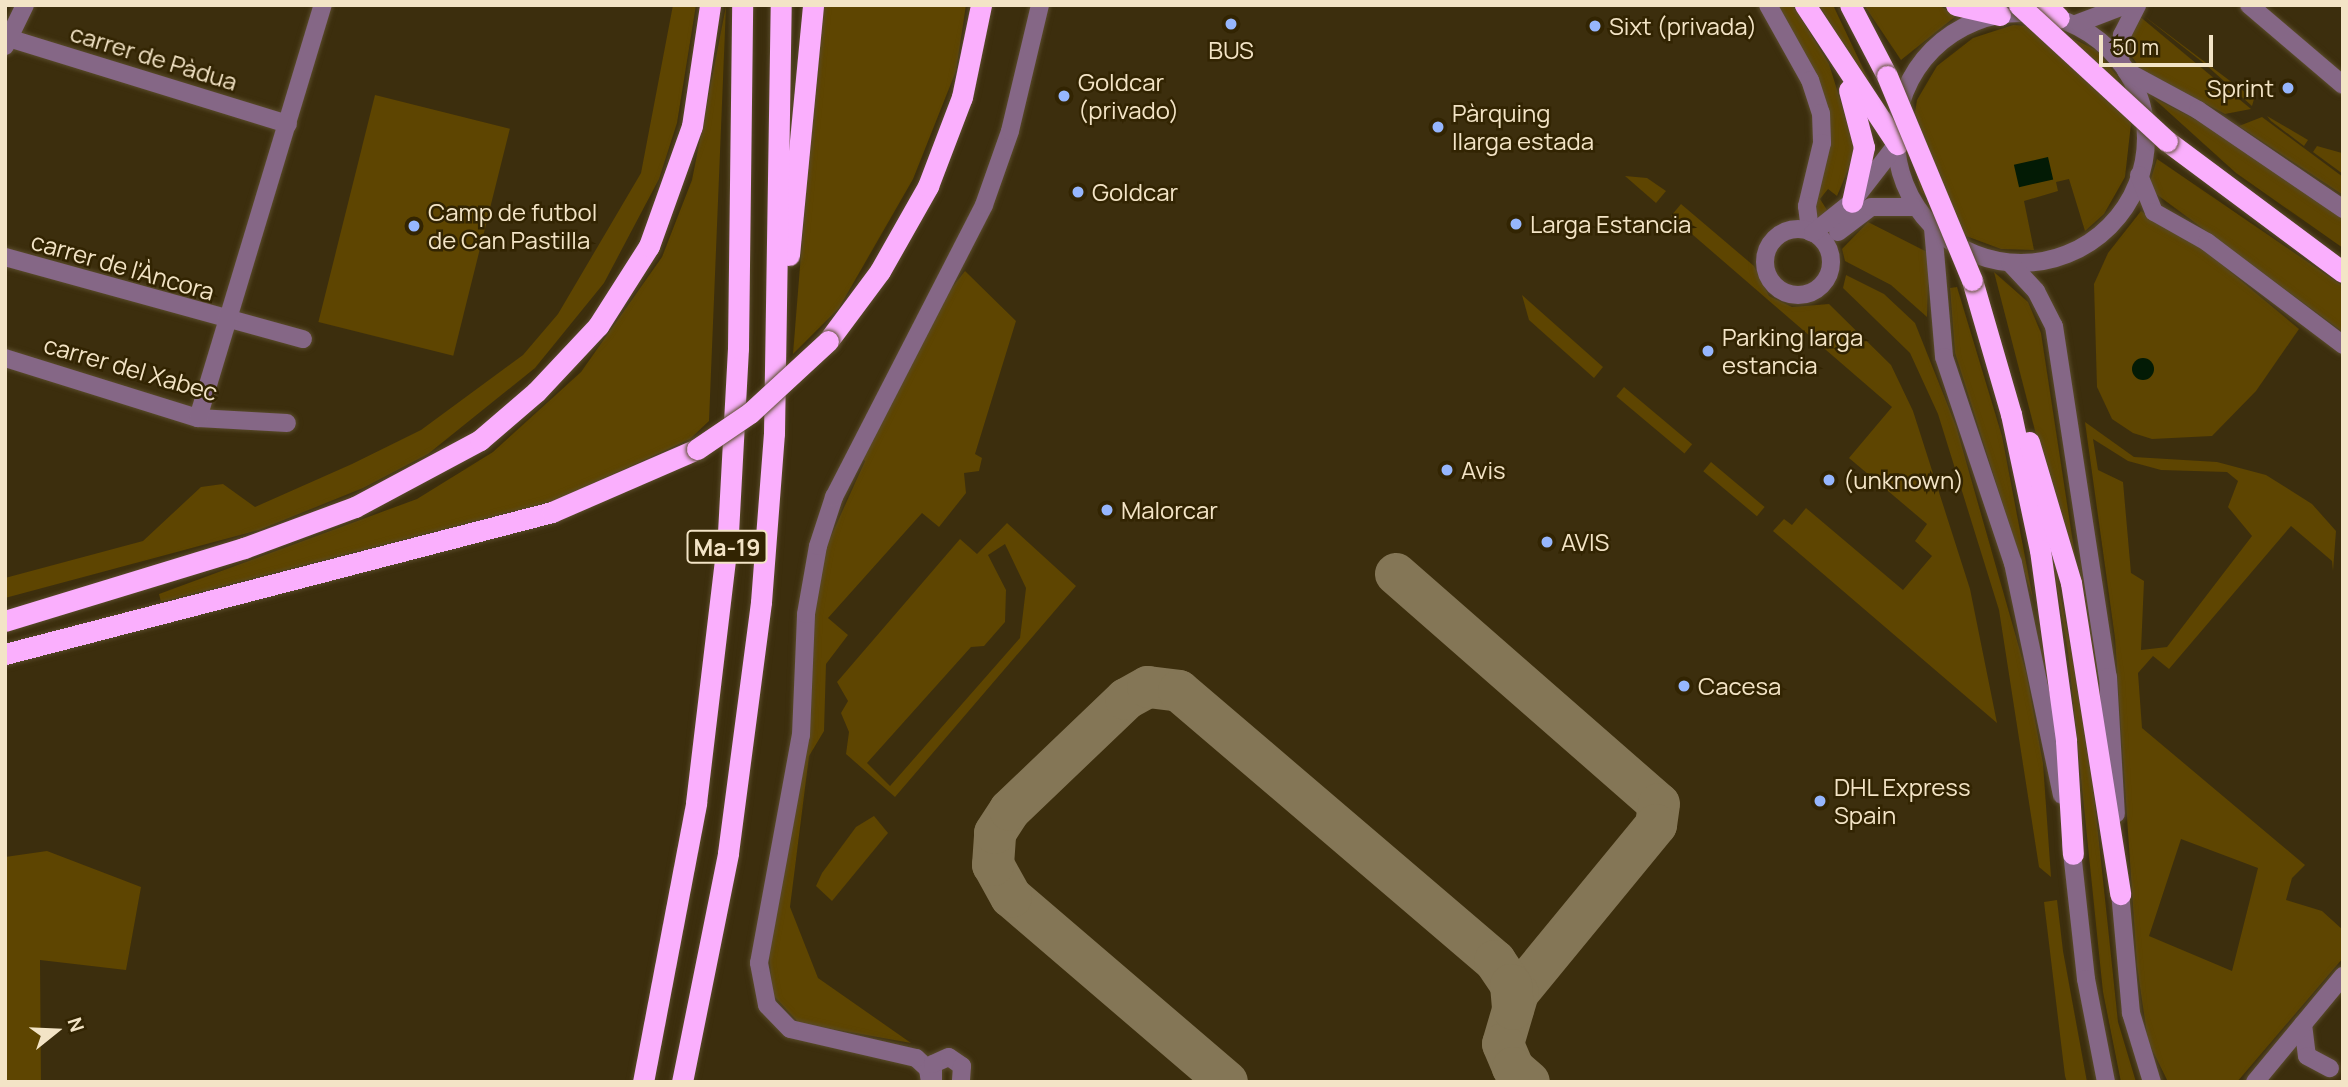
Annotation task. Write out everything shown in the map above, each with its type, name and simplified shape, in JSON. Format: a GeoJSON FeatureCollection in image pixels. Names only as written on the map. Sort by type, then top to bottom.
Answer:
{"type":"FeatureCollection","features":[{"type":"Feature","properties":{"kind":"highway"},"geometry":{"type":"LineString","coordinates":[[11,617],[244,548],[355,506],[480,440],[536,393],[598,326],[649,246],[692,126],[710,5]]}},
{"type":"Feature","properties":{"kind":"highway","name":"Ma-19"},"geometry":{"type":"LineString","coordinates":[[643,1082],[696,803],[729,533],[738,348],[742,5]]}},
{"type":"Feature","properties":{"kind":"highway","name":"Ma-19"},"geometry":{"type":"LineString","coordinates":[[682,1082],[723,878],[752,686],[773,447],[778,298],[781,5]]}},
{"type":"Feature","properties":{"kind":"highway"},"geometry":{"type":"LineString","coordinates":[[778,298],[793,236],[813,5]]}},
{"type":"Feature","properties":{"kind":"highway"},"geometry":{"type":"LineString","coordinates":[[5,654],[552,512],[696,449],[750,413],[828,341],[880,271],[928,186],[962,97],[981,5]]}},
{"type":"Feature","properties":{"kind":"highway"},"geometry":{"type":"LineString","coordinates":[[1805,5],[1897,144]]}},
{"type":"Feature","properties":{"kind":"highway"},"geometry":{"type":"LineString","coordinates":[[1850,5],[1887,76],[1972,280],[1995,355],[2024,466],[2051,617],[2073,854]]}},
{"type":"Feature","properties":{"kind":"highway"},"geometry":{"type":"LineString","coordinates":[[1956,5],[2009,10],[2166,141],[2343,272]]}},
{"type":"Feature","properties":{"kind":"highway"},"geometry":{"type":"LineString","coordinates":[[1840,61],[1864,147],[1852,202]]}},
{"type":"Feature","properties":{"kind":"highway"},"geometry":{"type":"LineString","coordinates":[[1995,355],[2045,483],[2071,583],[2120,894]]}},
{"type":"Feature","properties":{"kind":"street"},"geometry":{"type":"LineString","coordinates":[[7,40],[25,5]]}},
{"type":"Feature","properties":{"kind":"street"},"geometry":{"type":"LineString","coordinates":[[198,418],[323,5]]}},
{"type":"Feature","properties":{"kind":"street"},"geometry":{"type":"LineString","coordinates":[[931,1080],[916,1058],[790,1029],[767,1005],[759,963],[801,735],[806,614],[818,546],[852,460],[984,205],[1019,101],[1040,5]]}},
{"type":"Feature","properties":{"kind":"street"},"geometry":{"type":"LineString","coordinates":[[1768,5],[1810,80],[1821,113],[1822,143],[1807,206],[1812,232],[1830,254]]}},
{"type":"Feature","properties":{"kind":"street"},"geometry":{"type":"LineString","coordinates":[[2126,5],[2060,16],[2009,10],[1959,31],[1924,62],[1902,100],[1897,144],[1916,207],[1933,228],[1962,252],[2010,263],[2057,258],[2092,241],[2119,214],[2138,175],[2143,126],[2123,66],[2122,35],[2137,5]]}},
{"type":"Feature","properties":{"kind":"street"},"geometry":{"type":"LineString","coordinates":[[2249,5],[2343,85]]}},
{"type":"Feature","properties":{"kind":"street"},"geometry":{"type":"LineString","coordinates":[[2060,16],[2123,66],[2198,110],[2343,209]]}},
{"type":"Feature","properties":{"kind":"street","name":"carrer de Pàdua"},"geometry":{"type":"LineString","coordinates":[[7,40],[288,124]]}},
{"type":"Feature","properties":{"kind":"street"},"geometry":{"type":"LineString","coordinates":[[1784,232],[1812,232],[1852,202],[1897,144]]}},
{"type":"Feature","properties":{"kind":"street"},"geometry":{"type":"LineString","coordinates":[[2138,175],[2154,212],[2207,242],[2343,345]]}},
{"type":"Feature","properties":{"kind":"street"},"geometry":{"type":"LineString","coordinates":[[1807,206],[1768,247],[1765,263],[1784,292],[1801,296],[1819,288],[1830,273],[1830,254],[1835,235],[1862,211],[1882,204],[1916,207]]}},
{"type":"Feature","properties":{"kind":"street"},"geometry":{"type":"LineString","coordinates":[[1933,228],[1944,357],[2013,563],[2073,854],[2086,979],[2106,1082]]}},
{"type":"Feature","properties":{"kind":"street","name":"carrer de l'Àncora"},"geometry":{"type":"LineString","coordinates":[[5,257],[227,322],[303,340]]}},
{"type":"Feature","properties":{"kind":"street"},"geometry":{"type":"LineString","coordinates":[[2010,263],[2036,290],[2054,326],[2109,677],[2120,894],[2131,1013],[2152,1082]]}},
{"type":"Feature","properties":{"kind":"street","name":"carrer del Xabec"},"geometry":{"type":"LineString","coordinates":[[5,358],[198,418],[287,423]]}},
{"type":"Feature","properties":{"kind":"street"},"geometry":{"type":"LineString","coordinates":[[2255,1082],[2343,976]]}},
{"type":"Feature","properties":{"kind":"street"},"geometry":{"type":"LineString","coordinates":[[2303,1024],[2307,1056],[2330,1068]]}},
{"type":"Feature","properties":{"kind":"street"},"geometry":{"type":"LineString","coordinates":[[931,1080],[938,1060],[949,1057],[962,1066],[961,1082]]}},
{"type":"Feature","properties":{"kind":"shaded area"},"geometry":{"type":"Polygon","coordinates":[[[673,5],[696,5],[677,123],[659,179],[604,283],[535,368],[428,454],[363,488],[259,530],[5,598],[5,578],[143,541],[201,487],[223,484],[255,507],[352,464],[421,430],[523,355],[558,314],[641,173],[673,5]]]}},
{"type":"Feature","properties":{"kind":"shaded area"},"geometry":{"type":"Polygon","coordinates":[[[821,5],[966,5],[956,71],[913,179],[839,308],[793,354],[821,5]]]}},
{"type":"Feature","properties":{"kind":"shaded area"},"geometry":{"type":"Polygon","coordinates":[[[1777,5],[1793,5],[1829,64],[1856,151],[1837,196],[1828,189],[1820,199],[1827,210],[1818,219],[1815,217],[1828,107],[1777,5]]]}},
{"type":"Feature","properties":{"kind":"shaded area"},"geometry":{"type":"Polygon","coordinates":[[[1819,5],[1833,5],[1869,81],[1863,79],[1819,5]]]}},
{"type":"Feature","properties":{"kind":"shaded area"},"geometry":{"type":"Polygon","coordinates":[[[1864,5],[1939,5],[1956,16],[1901,60],[1864,5]]]}},
{"type":"Feature","properties":{"kind":"shaded area"},"geometry":{"type":"Polygon","coordinates":[[[726,6],[709,421],[690,439],[557,500],[161,602],[159,594],[417,499],[493,452],[581,372],[662,257],[692,180],[726,6]]]}},
{"type":"Feature","properties":{"kind":"shaded area"},"geometry":{"type":"Polygon","coordinates":[[[2140,13],[2254,99],[2252,106],[2206,65],[2140,13]]]}},
{"type":"Feature","properties":{"kind":"shaded area"},"geometry":{"type":"Polygon","coordinates":[[[2138,15],[2251,109],[2225,114],[2141,69],[2126,49],[2138,15]]]}},
{"type":"Feature","properties":{"kind":"shaded area"},"geometry":{"type":"Polygon","coordinates":[[[2013,25],[2049,27],[2096,50],[2117,76],[2131,124],[2125,177],[2104,214],[2085,231],[2069,179],[2056,182],[2058,191],[2024,201],[2034,250],[2001,249],[1966,236],[1921,192],[1909,150],[1917,100],[1937,66],[1973,38],[2013,25]]]}},
{"type":"Feature","properties":{"kind":"shaded area","name":"Camp de futbol de Can Pastilla"},"geometry":{"type":"Polygon","coordinates":[[[375,95],[510,129],[453,356],[318,322],[375,95]]]}},
{"type":"Feature","properties":{"kind":"shaded area"},"geometry":{"type":"Polygon","coordinates":[[[2152,97],[2210,127],[2343,217],[2343,248],[2236,173],[2152,97]]]}},
{"type":"Feature","properties":{"kind":"shaded area"},"geometry":{"type":"Polygon","coordinates":[[[2267,116],[2308,140],[2304,146],[2271,121],[2267,116]]]}},
{"type":"Feature","properties":{"kind":"shaded area"},"geometry":{"type":"Polygon","coordinates":[[[2262,117],[2343,177],[2343,195],[2239,126],[2262,117]]]}},
{"type":"Feature","properties":{"kind":"shaded area"},"geometry":{"type":"Polygon","coordinates":[[[2317,146],[2342,153],[2343,174],[2313,152],[2317,146]]]}},
{"type":"Feature","properties":{"kind":"shaded area"},"geometry":{"type":"Polygon","coordinates":[[[2048,157],[2053,179],[2019,187],[2014,165],[2048,157]]]}},
{"type":"Feature","properties":{"kind":"shaded area"},"geometry":{"type":"Polygon","coordinates":[[[2157,159],[2343,286],[2343,332],[2148,188],[2157,159]]]}},
{"type":"Feature","properties":{"kind":"shaded area"},"geometry":{"type":"Polygon","coordinates":[[[1625,176],[1647,178],[1666,191],[1656,203],[1625,176]]]}},
{"type":"Feature","properties":{"kind":"shaded area"},"geometry":{"type":"Polygon","coordinates":[[[1681,204],[1754,266],[1769,296],[1792,307],[1829,304],[1891,365],[1913,411],[1970,589],[1997,723],[1773,531],[1784,519],[1792,525],[1806,508],[1903,590],[1932,556],[1915,541],[1927,524],[1849,458],[1892,407],[1671,216],[1681,204]]]}},
{"type":"Feature","properties":{"kind":"shaded area"},"geometry":{"type":"Polygon","coordinates":[[[2141,211],[2209,254],[2299,329],[2256,391],[2212,436],[2152,439],[2133,433],[2112,419],[2097,387],[2094,284],[2108,253],[2141,211]]]}},
{"type":"Feature","properties":{"kind":"shaded area"},"geometry":{"type":"Polygon","coordinates":[[[1868,222],[1929,253],[1927,317],[1891,285],[1845,261],[1842,249],[1868,222]]]}},
{"type":"Feature","properties":{"kind":"shaded area"},"geometry":{"type":"Polygon","coordinates":[[[965,271],[1016,321],[975,454],[982,458],[979,471],[964,473],[966,493],[939,527],[922,513],[828,618],[848,635],[826,664],[824,731],[809,756],[790,907],[818,978],[911,1043],[799,1023],[773,995],[769,953],[811,717],[816,593],[827,545],[865,461],[861,458],[943,299],[965,271]]]}},
{"type":"Feature","properties":{"kind":"shaded area"},"geometry":{"type":"Polygon","coordinates":[[[1994,272],[2028,302],[2041,333],[2086,628],[1994,272]]]}},
{"type":"Feature","properties":{"kind":"shaded area"},"geometry":{"type":"Polygon","coordinates":[[[1846,275],[1884,294],[1915,323],[1956,426],[2026,672],[2043,763],[2051,877],[2039,867],[1999,610],[1938,414],[1910,353],[1843,288],[1846,275]]]}},
{"type":"Feature","properties":{"kind":"shaded area"},"geometry":{"type":"Polygon","coordinates":[[[1957,287],[2002,436],[2033,599],[1955,353],[1950,288],[1957,287]]]}},
{"type":"Feature","properties":{"kind":"shaded area"},"geometry":{"type":"Polygon","coordinates":[[[1522,295],[1603,367],[1594,378],[1529,320],[1522,295]]]}},
{"type":"Feature","properties":{"kind":"shaded area"},"geometry":{"type":"Polygon","coordinates":[[[2139,358],[2147,358],[2154,365],[2154,373],[2147,380],[2139,380],[2132,373],[2132,365],[2139,358]]]}},
{"type":"Feature","properties":{"kind":"shaded area"},"geometry":{"type":"Polygon","coordinates":[[[1624,387],[1692,444],[1684,453],[1616,396],[1624,387]]]}},
{"type":"Feature","properties":{"kind":"shaded area"},"geometry":{"type":"Polygon","coordinates":[[[2085,422],[2134,457],[2217,462],[2266,475],[2312,504],[2336,531],[2333,571],[2332,561],[2291,526],[2169,669],[2153,656],[2138,673],[2142,728],[2305,865],[2292,878],[2286,900],[2322,911],[2343,930],[2343,958],[2237,1082],[2168,1082],[2148,1041],[2137,966],[2115,638],[2085,422]],[[2093,439],[2098,470],[2123,482],[2131,573],[2144,581],[2141,650],[2167,647],[2252,536],[2228,507],[2238,481],[2227,472],[2161,470],[2128,461],[2093,439]],[[2181,839],[2149,936],[2232,971],[2258,868],[2181,839]]]}},
{"type":"Feature","properties":{"kind":"shaded area"},"geometry":{"type":"Polygon","coordinates":[[[1711,462],[1765,507],[1757,516],[1703,471],[1711,462]]]}},
{"type":"Feature","properties":{"kind":"shaded area"},"geometry":{"type":"Polygon","coordinates":[[[2046,521],[2088,738],[2118,1022],[2136,1082],[2121,1082],[2103,992],[2068,652],[2046,521]]]}},
{"type":"Feature","properties":{"kind":"shaded area"},"geometry":{"type":"Polygon","coordinates":[[[1007,523],[1076,586],[895,797],[846,754],[849,732],[841,713],[848,701],[837,682],[960,539],[977,554],[1007,523]],[[1005,544],[988,555],[1006,590],[1005,622],[984,646],[971,647],[867,763],[890,786],[1020,638],[1026,588],[1005,544]]]}},
{"type":"Feature","properties":{"kind":"shaded area"},"geometry":{"type":"Polygon","coordinates":[[[874,816],[888,833],[832,901],[816,886],[822,873],[856,827],[874,816]]]}},
{"type":"Feature","properties":{"kind":"shaded area"},"geometry":{"type":"Polygon","coordinates":[[[47,851],[141,887],[126,970],[40,960],[41,1082],[5,1082],[5,857],[47,851]]]}},
{"type":"Feature","properties":{"kind":"shaded area"},"geometry":{"type":"Polygon","coordinates":[[[2057,900],[2063,951],[2087,1082],[2067,1082],[2065,1076],[2044,902],[2057,900]]]}},
{"type":"Feature","properties":{"kind":"taxiway"},"geometry":{"type":"LineString","coordinates":[[1396,574],[1659,804],[1656,825],[1518,993],[1503,1044],[1513,1068],[1529,1082]]}},
{"type":"Feature","properties":{"kind":"taxiway"},"geometry":{"type":"LineString","coordinates":[[1227,1082],[1011,897],[993,865],[995,833],[1010,810],[1126,699],[1148,687],[1179,691],[1495,961],[1511,985],[1513,1009]]}},
{"type":"Feature","properties":{"kind":"place","name":"BUS"},"geometry":{"type":"Point","coordinates":[1231,24]}},
{"type":"Feature","properties":{"kind":"place","name":"Sixt (privada)"},"geometry":{"type":"Point","coordinates":[1595,26]}},
{"type":"Feature","properties":{"kind":"place","name":"Sprint"},"geometry":{"type":"Point","coordinates":[2288,88]}},
{"type":"Feature","properties":{"kind":"place","name":"Goldcar (privado)"},"geometry":{"type":"Point","coordinates":[1064,96]}},
{"type":"Feature","properties":{"kind":"place","name":"Pàrquing llarga estada"},"geometry":{"type":"Point","coordinates":[1438,127]}},
{"type":"Feature","properties":{"kind":"place","name":"Goldcar"},"geometry":{"type":"Point","coordinates":[1078,192]}},
{"type":"Feature","properties":{"kind":"place","name":"Larga Estancia"},"geometry":{"type":"Point","coordinates":[1516,224]}},
{"type":"Feature","properties":{"kind":"place","name":"Camp de futbol de Can Pastilla"},"geometry":{"type":"Point","coordinates":[414,226]}},
{"type":"Feature","properties":{"kind":"place","name":"Parking larga estancia"},"geometry":{"type":"Point","coordinates":[1708,351]}},
{"type":"Feature","properties":{"kind":"place","name":"Avis"},"geometry":{"type":"Point","coordinates":[1447,470]}},
{"type":"Feature","properties":{"kind":"place","name":"(unknown)"},"geometry":{"type":"Point","coordinates":[1829,480]}},
{"type":"Feature","properties":{"kind":"place","name":"Malorcar"},"geometry":{"type":"Point","coordinates":[1107,510]}},
{"type":"Feature","properties":{"kind":"place","name":"AVIS"},"geometry":{"type":"Point","coordinates":[1547,542]}},
{"type":"Feature","properties":{"kind":"place","name":"Cacesa"},"geometry":{"type":"Point","coordinates":[1684,686]}},
{"type":"Feature","properties":{"kind":"place","name":"DHL Express Spain"},"geometry":{"type":"Point","coordinates":[1820,801]}}]}
